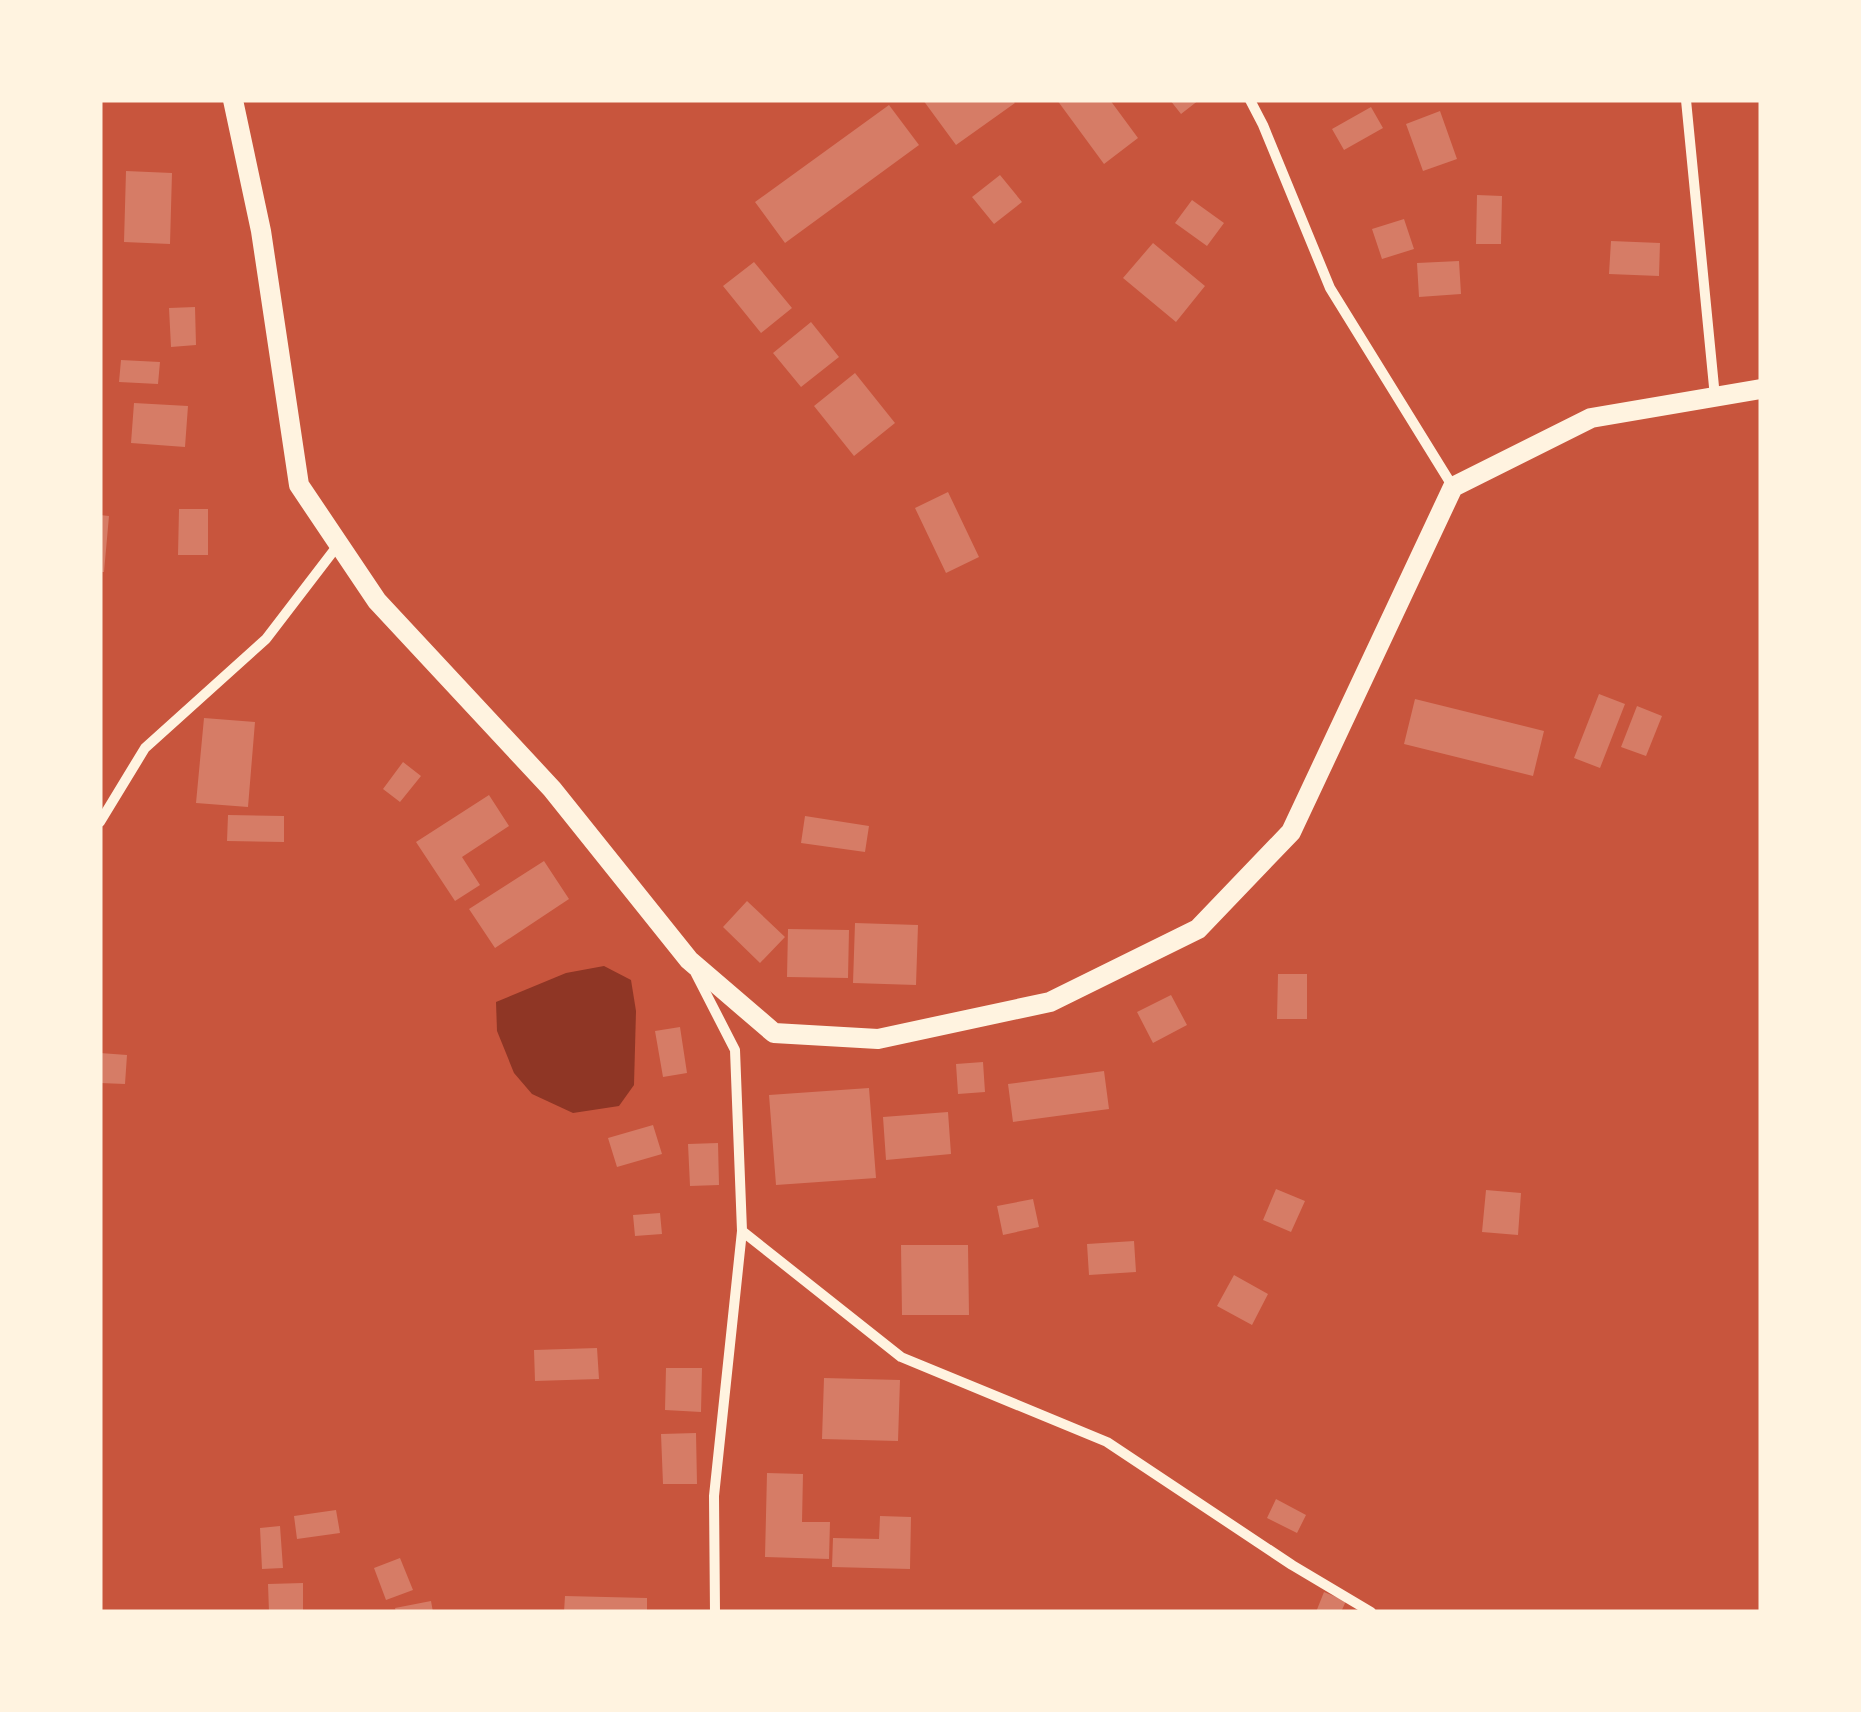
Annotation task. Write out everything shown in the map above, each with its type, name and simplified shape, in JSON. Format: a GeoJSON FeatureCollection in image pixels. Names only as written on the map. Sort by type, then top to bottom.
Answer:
{"type":"FeatureCollection","features":[{"type":"Feature","properties":{"kind":"main road"},"geometry":{"type":"LineString","coordinates":[[233,100],[261,231],[299,485],[378,602],[552,790],[689,960],[774,1033],[878,1039],[1050,1002],[1198,929],[1291,832],[1452,488],[1591,418],[1761,389]]}},
{"type":"Feature","properties":{"kind":"street"},"geometry":{"type":"LineString","coordinates":[[1250,100],[1330,288],[1452,488]]}},
{"type":"Feature","properties":{"kind":"street"},"geometry":{"type":"LineString","coordinates":[[1686,100],[1715,397]]}},
{"type":"Feature","properties":{"kind":"street"},"geometry":{"type":"LineString","coordinates":[[100,822],[145,748],[266,639],[339,545]]}},
{"type":"Feature","properties":{"kind":"street"},"geometry":{"type":"LineString","coordinates":[[689,960],[735,1050],[742,1231],[714,1496],[715,1612]]}},
{"type":"Feature","properties":{"kind":"street"},"geometry":{"type":"LineString","coordinates":[[742,1231],[900,1357],[1107,1442],[1292,1565],[1371,1612]]}},
{"type":"Feature","properties":{"kind":"shaded area"},"geometry":{"type":"Polygon","coordinates":[[[604,966],[631,980],[636,1011],[634,1085],[619,1106],[573,1113],[532,1094],[514,1073],[497,1031],[496,1002],[566,973],[604,966]]]}},
{"type":"Feature","properties":{"kind":"building"},"geometry":{"type":"Polygon","coordinates":[[[923,100],[1012,100],[1015,103],[956,145],[923,100]]]}},
{"type":"Feature","properties":{"kind":"building"},"geometry":{"type":"Polygon","coordinates":[[[1057,100],[1110,100],[1138,138],[1104,164],[1057,100]]]}},
{"type":"Feature","properties":{"kind":"building"},"geometry":{"type":"Polygon","coordinates":[[[1170,100],[1199,100],[1181,114],[1170,100]]]}},
{"type":"Feature","properties":{"kind":"building"},"geometry":{"type":"Polygon","coordinates":[[[889,105],[919,145],[785,243],[755,202],[889,105]]]}},
{"type":"Feature","properties":{"kind":"building"},"geometry":{"type":"Polygon","coordinates":[[[1371,107],[1383,128],[1344,150],[1332,129],[1371,107]]]}},
{"type":"Feature","properties":{"kind":"building"},"geometry":{"type":"Polygon","coordinates":[[[1440,111],[1457,159],[1423,171],[1406,124],[1440,111]]]}},
{"type":"Feature","properties":{"kind":"building"},"geometry":{"type":"Polygon","coordinates":[[[126,171],[172,173],[170,244],[124,242],[126,171]]]}},
{"type":"Feature","properties":{"kind":"building"},"geometry":{"type":"Polygon","coordinates":[[[1000,175],[1022,202],[994,224],[972,197],[1000,175]]]}},
{"type":"Feature","properties":{"kind":"building"},"geometry":{"type":"Polygon","coordinates":[[[1477,195],[1502,196],[1501,244],[1476,244],[1477,195]]]}},
{"type":"Feature","properties":{"kind":"building"},"geometry":{"type":"Polygon","coordinates":[[[1192,200],[1224,223],[1207,246],[1175,223],[1192,200]]]}},
{"type":"Feature","properties":{"kind":"building"},"geometry":{"type":"Polygon","coordinates":[[[1404,219],[1414,249],[1382,259],[1372,229],[1404,219]]]}},
{"type":"Feature","properties":{"kind":"building"},"geometry":{"type":"Polygon","coordinates":[[[1611,241],[1660,243],[1659,276],[1609,274],[1611,241]]]}},
{"type":"Feature","properties":{"kind":"building"},"geometry":{"type":"Polygon","coordinates":[[[1153,243],[1205,286],[1176,322],[1123,278],[1153,243]]]}},
{"type":"Feature","properties":{"kind":"building"},"geometry":{"type":"Polygon","coordinates":[[[1459,261],[1461,294],[1419,297],[1417,263],[1459,261]]]}},
{"type":"Feature","properties":{"kind":"building"},"geometry":{"type":"Polygon","coordinates":[[[754,262],[792,308],[761,333],[723,286],[754,262]]]}},
{"type":"Feature","properties":{"kind":"building"},"geometry":{"type":"Polygon","coordinates":[[[195,307],[196,345],[171,347],[169,308],[195,307]]]}},
{"type":"Feature","properties":{"kind":"building"},"geometry":{"type":"Polygon","coordinates":[[[811,322],[839,357],[801,387],[773,353],[811,322]]]}},
{"type":"Feature","properties":{"kind":"building"},"geometry":{"type":"Polygon","coordinates":[[[121,360],[160,362],[158,384],[119,382],[121,360]]]}},
{"type":"Feature","properties":{"kind":"building"},"geometry":{"type":"Polygon","coordinates":[[[855,373],[895,423],[854,456],[814,406],[855,373]]]}},
{"type":"Feature","properties":{"kind":"building"},"geometry":{"type":"Polygon","coordinates":[[[134,403],[188,406],[185,447],[131,443],[134,403]]]}},
{"type":"Feature","properties":{"kind":"building"},"geometry":{"type":"Polygon","coordinates":[[[948,492],[979,557],[946,573],[915,508],[948,492]]]}},
{"type":"Feature","properties":{"kind":"building"},"geometry":{"type":"Polygon","coordinates":[[[179,509],[208,509],[208,555],[178,555],[179,509]]]}},
{"type":"Feature","properties":{"kind":"building"},"geometry":{"type":"Polygon","coordinates":[[[100,515],[109,516],[104,572],[100,572],[100,515]]]}},
{"type":"Feature","properties":{"kind":"building"},"geometry":{"type":"Polygon","coordinates":[[[1599,694],[1625,704],[1600,768],[1574,758],[1599,694]]]}},
{"type":"Feature","properties":{"kind":"building"},"geometry":{"type":"Polygon","coordinates":[[[1415,699],[1544,731],[1533,776],[1404,744],[1415,699]]]}},
{"type":"Feature","properties":{"kind":"building"},"geometry":{"type":"Polygon","coordinates":[[[1637,706],[1662,716],[1646,756],[1621,747],[1637,706]]]}},
{"type":"Feature","properties":{"kind":"building"},"geometry":{"type":"Polygon","coordinates":[[[204,718],[255,722],[248,807],[196,803],[204,718]]]}},
{"type":"Feature","properties":{"kind":"building"},"geometry":{"type":"Polygon","coordinates":[[[403,762],[421,776],[400,802],[383,789],[403,762]]]}},
{"type":"Feature","properties":{"kind":"building"},"geometry":{"type":"Polygon","coordinates":[[[489,795],[509,826],[462,857],[480,885],[455,901],[416,842],[489,795]]]}},
{"type":"Feature","properties":{"kind":"building"},"geometry":{"type":"Polygon","coordinates":[[[228,815],[284,816],[284,842],[227,841],[228,815]]]}},
{"type":"Feature","properties":{"kind":"building"},"geometry":{"type":"Polygon","coordinates":[[[805,816],[869,826],[865,852],[801,843],[805,816]]]}},
{"type":"Feature","properties":{"kind":"building"},"geometry":{"type":"Polygon","coordinates":[[[544,861],[569,899],[495,948],[469,909],[544,861]]]}},
{"type":"Feature","properties":{"kind":"building"},"geometry":{"type":"Polygon","coordinates":[[[747,901],[785,937],[760,963],[723,927],[747,901]]]}},
{"type":"Feature","properties":{"kind":"building"},"geometry":{"type":"Polygon","coordinates":[[[855,923],[918,925],[916,985],[853,983],[855,923]]]}},
{"type":"Feature","properties":{"kind":"building"},"geometry":{"type":"Polygon","coordinates":[[[788,929],[849,930],[848,978],[787,977],[788,929]]]}},
{"type":"Feature","properties":{"kind":"building"},"geometry":{"type":"Polygon","coordinates":[[[1278,974],[1307,974],[1307,1019],[1277,1019],[1278,974]]]}},
{"type":"Feature","properties":{"kind":"building"},"geometry":{"type":"Polygon","coordinates":[[[1171,995],[1187,1025],[1153,1043],[1137,1012],[1171,995]]]}},
{"type":"Feature","properties":{"kind":"building"},"geometry":{"type":"Polygon","coordinates":[[[680,1027],[687,1073],[663,1077],[655,1031],[680,1027]]]}},
{"type":"Feature","properties":{"kind":"building"},"geometry":{"type":"Polygon","coordinates":[[[100,1053],[127,1055],[125,1084],[100,1083],[100,1053]]]}},
{"type":"Feature","properties":{"kind":"building"},"geometry":{"type":"Polygon","coordinates":[[[983,1062],[985,1092],[958,1094],[956,1064],[983,1062]]]}},
{"type":"Feature","properties":{"kind":"building"},"geometry":{"type":"Polygon","coordinates":[[[1104,1071],[1109,1109],[1013,1122],[1008,1084],[1104,1071]]]}},
{"type":"Feature","properties":{"kind":"building"},"geometry":{"type":"Polygon","coordinates":[[[869,1088],[876,1178],[776,1185],[769,1095],[869,1088]]]}},
{"type":"Feature","properties":{"kind":"building"},"geometry":{"type":"Polygon","coordinates":[[[948,1112],[951,1154],[886,1160],[883,1117],[948,1112]]]}},
{"type":"Feature","properties":{"kind":"building"},"geometry":{"type":"Polygon","coordinates":[[[653,1125],[662,1154],[617,1167],[608,1138],[653,1125]]]}},
{"type":"Feature","properties":{"kind":"building"},"geometry":{"type":"Polygon","coordinates":[[[718,1143],[719,1185],[690,1186],[688,1144],[718,1143]]]}},
{"type":"Feature","properties":{"kind":"building"},"geometry":{"type":"Polygon","coordinates":[[[1276,1189],[1305,1201],[1291,1232],[1263,1220],[1276,1189]]]}},
{"type":"Feature","properties":{"kind":"building"},"geometry":{"type":"Polygon","coordinates":[[[1486,1190],[1521,1193],[1518,1235],[1482,1232],[1486,1190]]]}},
{"type":"Feature","properties":{"kind":"building"},"geometry":{"type":"Polygon","coordinates":[[[1033,1199],[1039,1227],[1003,1235],[997,1206],[1033,1199]]]}},
{"type":"Feature","properties":{"kind":"building"},"geometry":{"type":"Polygon","coordinates":[[[660,1213],[662,1234],[635,1236],[633,1215],[660,1213]]]}},
{"type":"Feature","properties":{"kind":"building"},"geometry":{"type":"Polygon","coordinates":[[[1134,1241],[1136,1272],[1089,1275],[1087,1244],[1134,1241]]]}},
{"type":"Feature","properties":{"kind":"building"},"geometry":{"type":"Polygon","coordinates":[[[901,1245],[968,1245],[969,1315],[902,1315],[901,1245]]]}},
{"type":"Feature","properties":{"kind":"building"},"geometry":{"type":"Polygon","coordinates":[[[1234,1275],[1268,1294],[1252,1325],[1217,1306],[1234,1275]]]}},
{"type":"Feature","properties":{"kind":"building"},"geometry":{"type":"Polygon","coordinates":[[[597,1348],[599,1379],[535,1381],[534,1350],[597,1348]]]}},
{"type":"Feature","properties":{"kind":"building"},"geometry":{"type":"Polygon","coordinates":[[[666,1368],[702,1368],[701,1412],[665,1410],[666,1368]]]}},
{"type":"Feature","properties":{"kind":"building"},"geometry":{"type":"Polygon","coordinates":[[[824,1378],[900,1380],[898,1441],[822,1439],[824,1378]]]}},
{"type":"Feature","properties":{"kind":"building"},"geometry":{"type":"Polygon","coordinates":[[[696,1433],[697,1484],[663,1484],[661,1434],[696,1433]]]}},
{"type":"Feature","properties":{"kind":"building"},"geometry":{"type":"Polygon","coordinates":[[[767,1473],[803,1474],[802,1522],[830,1522],[829,1559],[765,1557],[767,1473]]]}},
{"type":"Feature","properties":{"kind":"building"},"geometry":{"type":"Polygon","coordinates":[[[1276,1499],[1306,1515],[1297,1533],[1267,1518],[1276,1499]]]}},
{"type":"Feature","properties":{"kind":"building"},"geometry":{"type":"Polygon","coordinates":[[[336,1510],[340,1533],[297,1539],[294,1516],[336,1510]]]}},
{"type":"Feature","properties":{"kind":"building"},"geometry":{"type":"Polygon","coordinates":[[[880,1516],[911,1517],[910,1569],[832,1567],[833,1538],[879,1539],[880,1516]]]}},
{"type":"Feature","properties":{"kind":"building"},"geometry":{"type":"Polygon","coordinates":[[[280,1526],[283,1568],[262,1569],[260,1528],[280,1526]]]}},
{"type":"Feature","properties":{"kind":"building"},"geometry":{"type":"Polygon","coordinates":[[[400,1558],[413,1590],[386,1600],[374,1568],[400,1558]]]}},
{"type":"Feature","properties":{"kind":"building"},"geometry":{"type":"Polygon","coordinates":[[[303,1583],[303,1612],[269,1612],[268,1584],[303,1583]]]}},
{"type":"Feature","properties":{"kind":"building"},"geometry":{"type":"Polygon","coordinates":[[[1324,1592],[1346,1601],[1341,1612],[1316,1612],[1324,1592]]]}},
{"type":"Feature","properties":{"kind":"building"},"geometry":{"type":"Polygon","coordinates":[[[565,1596],[647,1598],[647,1612],[564,1612],[565,1596]]]}},
{"type":"Feature","properties":{"kind":"building"},"geometry":{"type":"Polygon","coordinates":[[[431,1601],[433,1612],[396,1612],[395,1608],[431,1601]]]}}]}
